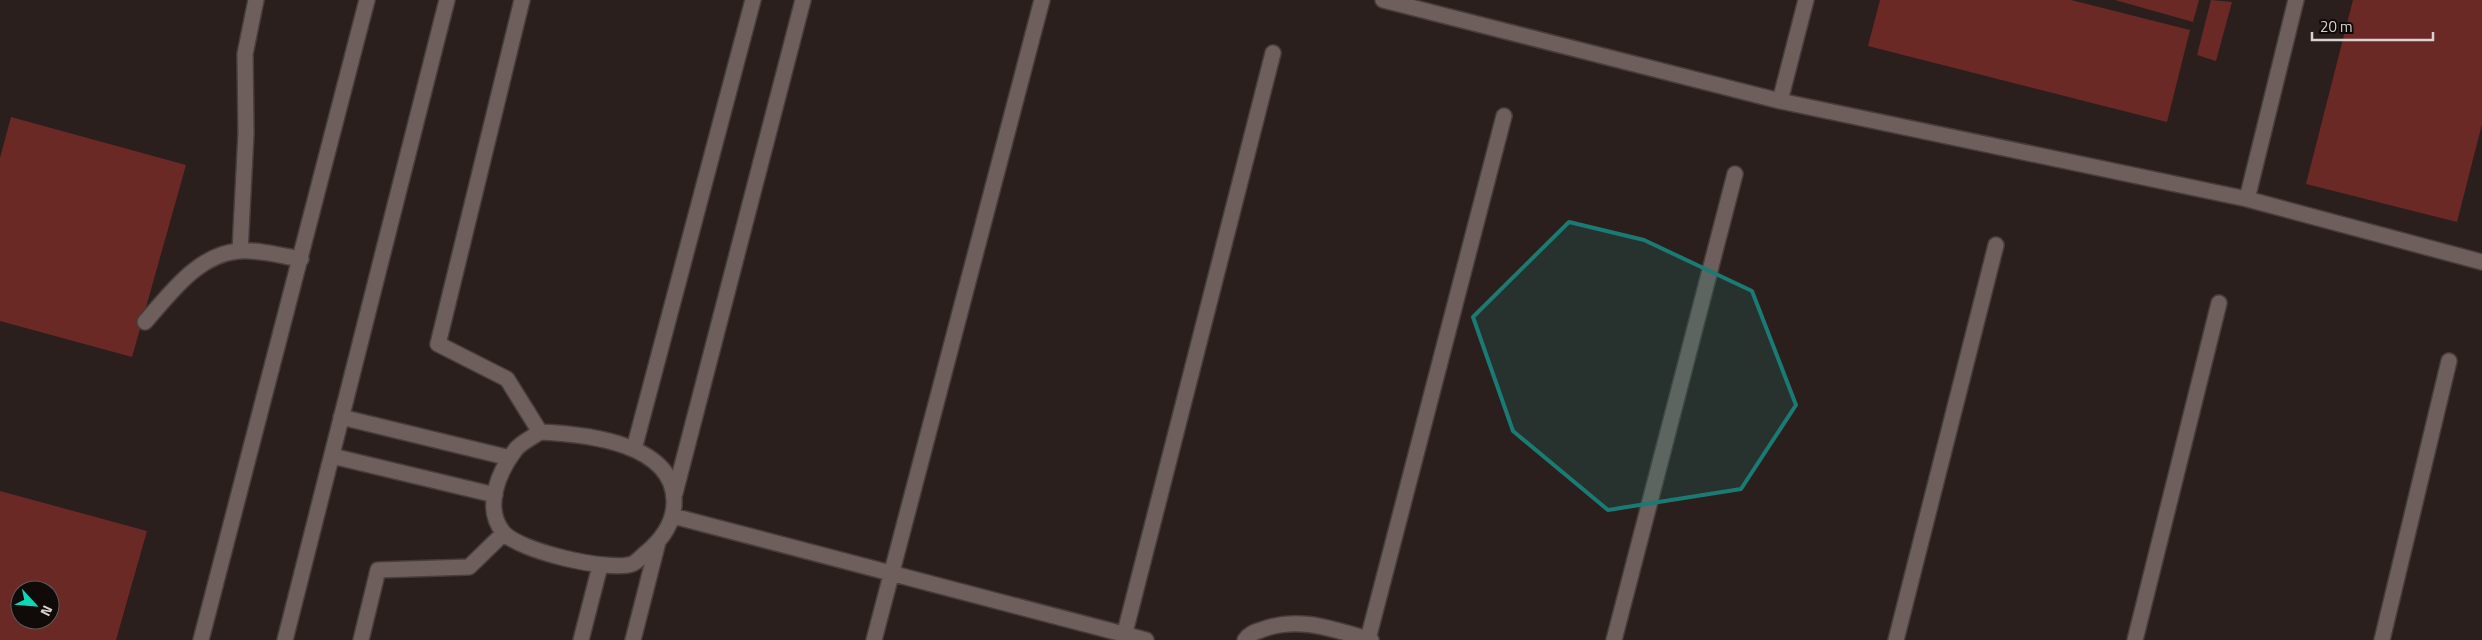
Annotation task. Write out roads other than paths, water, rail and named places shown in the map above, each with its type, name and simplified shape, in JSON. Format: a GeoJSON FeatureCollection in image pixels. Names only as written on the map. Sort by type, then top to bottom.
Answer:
{"type":"FeatureCollection","features":[{"type":"Feature","properties":{"kind":"street"},"geometry":{"type":"LineString","coordinates":[[240,251],[246,133],[245,54],[256,0]]}},
{"type":"Feature","properties":{"kind":"street"},"geometry":{"type":"LineString","coordinates":[[200,640],[367,0]]}},
{"type":"Feature","properties":{"kind":"street"},"geometry":{"type":"LineString","coordinates":[[285,640],[447,0]]}},
{"type":"Feature","properties":{"kind":"street"},"geometry":{"type":"LineString","coordinates":[[522,0],[438,344],[507,379],[540,432]]}},
{"type":"Feature","properties":{"kind":"street"},"geometry":{"type":"LineString","coordinates":[[634,449],[753,0]]}},
{"type":"Feature","properties":{"kind":"street"},"geometry":{"type":"LineString","coordinates":[[633,640],[658,542],[673,516],[675,493],[803,0]]}},
{"type":"Feature","properties":{"kind":"street"},"geometry":{"type":"LineString","coordinates":[[874,640],[1042,0]]}},
{"type":"Feature","properties":{"kind":"street"},"geometry":{"type":"LineString","coordinates":[[1383,0],[1780,101],[2247,199],[2482,262]]}},
{"type":"Feature","properties":{"kind":"street"},"geometry":{"type":"LineString","coordinates":[[1780,101],[1806,0]]}},
{"type":"Feature","properties":{"kind":"street"},"geometry":{"type":"LineString","coordinates":[[2247,199],[2296,0]]}},
{"type":"Feature","properties":{"kind":"street"},"geometry":{"type":"LineString","coordinates":[[1123,637],[1273,53]]}},
{"type":"Feature","properties":{"kind":"street"},"geometry":{"type":"LineString","coordinates":[[1245,640],[1249,634],[1277,623],[1306,623],[1370,640],[1504,116]]}},
{"type":"Feature","properties":{"kind":"street"},"geometry":{"type":"LineString","coordinates":[[1614,640],[1734,174]]}},
{"type":"Feature","properties":{"kind":"street"},"geometry":{"type":"LineString","coordinates":[[1896,640],[1996,245]]}},
{"type":"Feature","properties":{"kind":"street"},"geometry":{"type":"LineString","coordinates":[[145,322],[174,289],[196,269],[220,254],[240,251],[300,259]]}},
{"type":"Feature","properties":{"kind":"street"},"geometry":{"type":"LineString","coordinates":[[2135,640],[2220,303]]}},
{"type":"Feature","properties":{"kind":"street"},"geometry":{"type":"LineString","coordinates":[[2382,640],[2449,361]]}},
{"type":"Feature","properties":{"kind":"street"},"geometry":{"type":"LineString","coordinates":[[341,417],[510,458]]}},
{"type":"Feature","properties":{"kind":"street"},"geometry":{"type":"LineString","coordinates":[[658,542],[633,564],[600,566],[532,550],[504,533],[493,512],[497,480],[517,448],[540,432],[598,437],[634,449],[663,468],[675,493]]}},
{"type":"Feature","properties":{"kind":"street"},"geometry":{"type":"LineString","coordinates":[[332,456],[496,495]]}},
{"type":"Feature","properties":{"kind":"street"},"geometry":{"type":"LineString","coordinates":[[673,516],[892,573],[1123,637],[1146,640]]}},
{"type":"Feature","properties":{"kind":"street"},"geometry":{"type":"LineString","coordinates":[[361,640],[378,570],[469,567],[504,533]]}},
{"type":"Feature","properties":{"kind":"street"},"geometry":{"type":"LineString","coordinates":[[581,640],[600,566]]}}]}
